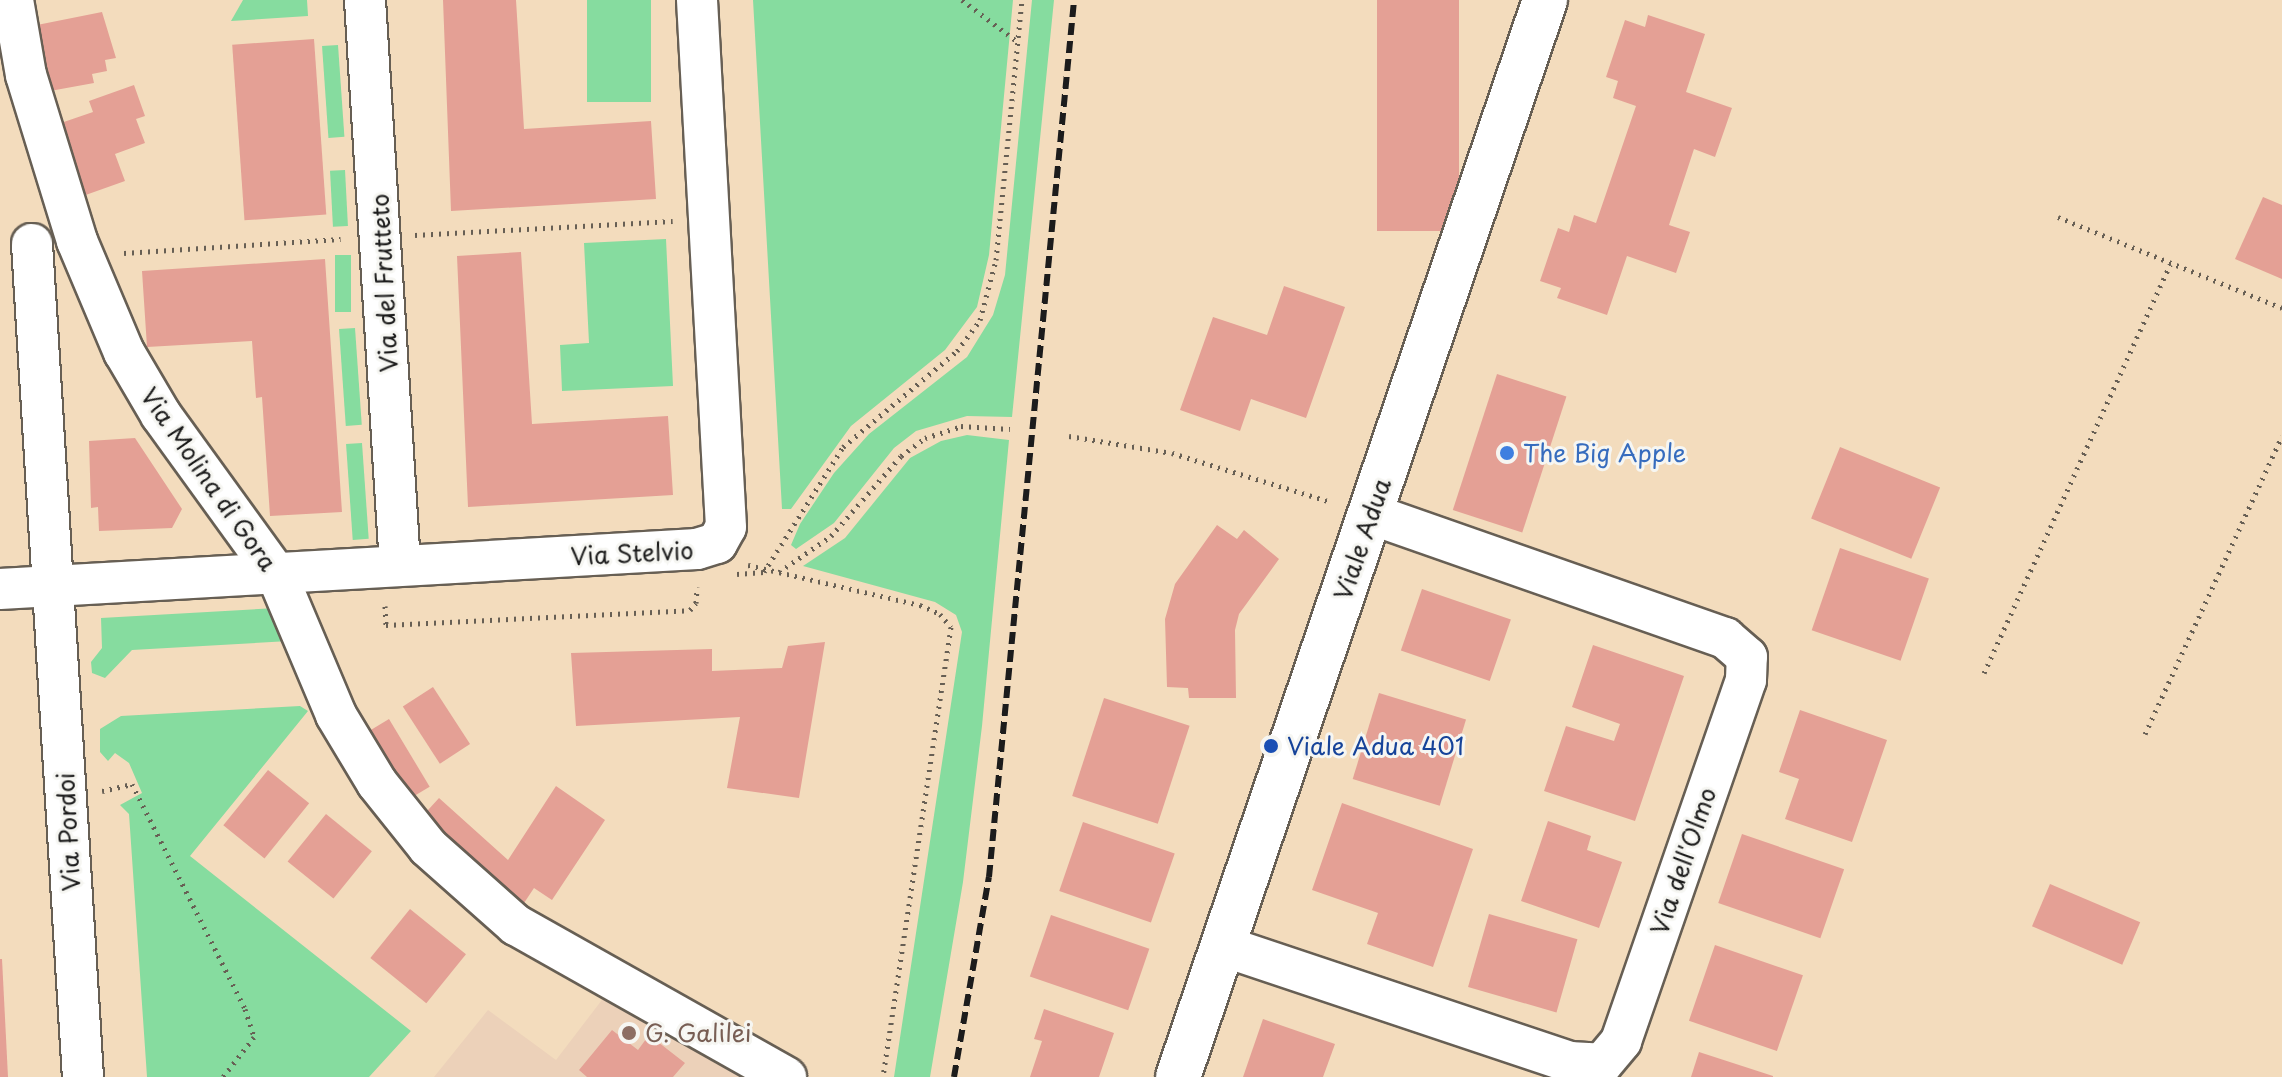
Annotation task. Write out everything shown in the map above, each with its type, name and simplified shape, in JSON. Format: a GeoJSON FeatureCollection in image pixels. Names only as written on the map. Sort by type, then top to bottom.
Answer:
{"type":"FeatureCollection","features":[{"type":"Feature","properties":{"kind":"main road","name":"Viale Adua"},"geometry":{"type":"LineString","coordinates":[[1178,1077],[1545,0]]}},
{"type":"Feature","properties":{"kind":"street","name":"Via Molina di Gora"},"geometry":{"type":"LineString","coordinates":[[13,0],[26,75],[82,255],[139,380],[277,575],[355,749],[400,814],[456,875],[544,944],[786,1077]]}},
{"type":"Feature","properties":{"kind":"street","name":"Via del Frutteto"},"geometry":{"type":"LineString","coordinates":[[365,0],[400,565]]}},
{"type":"Feature","properties":{"kind":"street","name":"Via Stelvio"},"geometry":{"type":"LineString","coordinates":[[0,589],[711,547],[726,527],[697,0]]}},
{"type":"Feature","properties":{"kind":"street"},"geometry":{"type":"LineString","coordinates":[[16,245],[82,255]]}},
{"type":"Feature","properties":{"kind":"street","name":"Via Pordoi"},"geometry":{"type":"LineString","coordinates":[[16,245],[53,586],[83,1077]]}},
{"type":"Feature","properties":{"kind":"street","name":"Via dell'Olmo"},"geometry":{"type":"LineString","coordinates":[[1223,946],[1569,1062],[1602,1064],[1621,1041],[1746,680],[1747,657],[1725,638],[1370,514]]}},
{"type":"Feature","properties":{"kind":"path"},"geometry":{"type":"LineString","coordinates":[[962,0],[1018,42]]}},
{"type":"Feature","properties":{"kind":"path"},"geometry":{"type":"LineString","coordinates":[[2058,217],[2282,308]]}},
{"type":"Feature","properties":{"kind":"path"},"geometry":{"type":"LineString","coordinates":[[82,255],[710,219]]}},
{"type":"Feature","properties":{"kind":"path"},"geometry":{"type":"LineString","coordinates":[[1984,673],[2170,264]]}},
{"type":"Feature","properties":{"kind":"path"},"geometry":{"type":"LineString","coordinates":[[778,572],[831,536],[901,456],[925,438],[961,426],[1010,429]]}},
{"type":"Feature","properties":{"kind":"path"},"geometry":{"type":"LineString","coordinates":[[1069,436],[1172,453],[1370,514]]}},
{"type":"Feature","properties":{"kind":"path"},"geometry":{"type":"LineString","coordinates":[[2145,734],[2282,436]]}},
{"type":"Feature","properties":{"kind":"path"},"geometry":{"type":"LineString","coordinates":[[711,547],[739,563],[920,605],[940,614],[951,627],[883,1077]]}},
{"type":"Feature","properties":{"kind":"path"},"geometry":{"type":"LineString","coordinates":[[66,800],[132,784],[211,932],[250,1023],[254,1037],[223,1077]]}},
{"type":"Feature","properties":{"kind":"shaded area","name":"G. Galilei"},"geometry":{"type":"Polygon","coordinates":[[[608,992],[757,1077],[434,1077],[488,1010],[556,1060],[608,992]]]}},
{"type":"Feature","properties":{"kind":"green space"},"geometry":{"type":"Polygon","coordinates":[[[243,0],[307,0],[308,16],[231,21],[243,0]]]}},
{"type":"Feature","properties":{"kind":"green space"},"geometry":{"type":"Polygon","coordinates":[[[587,0],[651,0],[651,102],[587,102],[587,0]]]}},
{"type":"Feature","properties":{"kind":"green space"},"geometry":{"type":"Polygon","coordinates":[[[753,0],[1013,0],[989,255],[977,307],[945,350],[851,426],[791,509],[782,509],[753,0]]]}},
{"type":"Feature","properties":{"kind":"green space"},"geometry":{"type":"Polygon","coordinates":[[[1032,0],[1054,0],[1012,417],[967,416],[916,431],[894,448],[834,523],[796,549],[791,545],[800,524],[834,473],[869,434],[967,357],[993,315],[1005,275],[1032,0]]]}},
{"type":"Feature","properties":{"kind":"green space"},"geometry":{"type":"Polygon","coordinates":[[[338,45],[344,137],[328,138],[322,46],[338,45]]]}},
{"type":"Feature","properties":{"kind":"green space"},"geometry":{"type":"Polygon","coordinates":[[[345,170],[348,226],[333,227],[330,171],[345,170]]]}},
{"type":"Feature","properties":{"kind":"green space"},"geometry":{"type":"Polygon","coordinates":[[[666,239],[673,386],[562,391],[560,345],[589,343],[584,243],[666,239]]]}},
{"type":"Feature","properties":{"kind":"green space"},"geometry":{"type":"Polygon","coordinates":[[[335,255],[351,255],[351,312],[335,312],[335,255]]]}},
{"type":"Feature","properties":{"kind":"green space"},"geometry":{"type":"Polygon","coordinates":[[[355,328],[362,425],[346,426],[339,329],[355,328]]]}},
{"type":"Feature","properties":{"kind":"green space"},"geometry":{"type":"Polygon","coordinates":[[[967,435],[1009,440],[982,726],[963,882],[930,1077],[894,1077],[962,632],[956,615],[935,602],[803,566],[845,538],[910,458],[941,441],[967,435]]]}},
{"type":"Feature","properties":{"kind":"green space"},"geometry":{"type":"Polygon","coordinates":[[[362,443],[369,539],[353,540],[346,444],[362,443]]]}},
{"type":"Feature","properties":{"kind":"green space"},"geometry":{"type":"Polygon","coordinates":[[[276,608],[289,641],[132,650],[105,678],[92,673],[91,662],[102,648],[101,618],[276,608]]]}},
{"type":"Feature","properties":{"kind":"green space"},"geometry":{"type":"Polygon","coordinates":[[[300,706],[308,711],[190,856],[411,1031],[369,1077],[147,1077],[129,814],[120,805],[142,793],[129,763],[115,753],[108,761],[100,752],[100,729],[121,716],[300,706]]]}},
{"type":"Feature","properties":{"kind":"building"},"geometry":{"type":"Polygon","coordinates":[[[443,0],[516,0],[524,129],[651,121],[656,199],[451,211],[443,0]]]}},
{"type":"Feature","properties":{"kind":"building"},"geometry":{"type":"Polygon","coordinates":[[[1377,0],[1459,0],[1459,231],[1377,231],[1377,0]]]}},
{"type":"Feature","properties":{"kind":"building"},"geometry":{"type":"Polygon","coordinates":[[[102,12],[116,58],[105,60],[107,71],[92,74],[94,83],[50,91],[37,25],[102,12]]]}},
{"type":"Feature","properties":{"kind":"building"},"geometry":{"type":"Polygon","coordinates":[[[1648,15],[1705,34],[1686,92],[1732,108],[1715,157],[1694,149],[1669,225],[1690,232],[1676,273],[1627,256],[1607,315],[1557,298],[1561,288],[1540,281],[1558,228],[1569,232],[1574,215],[1596,223],[1636,106],[1613,98],[1618,81],[1606,77],[1625,20],[1645,27],[1648,15]]]}},
{"type":"Feature","properties":{"kind":"building"},"geometry":{"type":"Polygon","coordinates":[[[314,39],[326,215],[244,220],[232,45],[314,39]]]}},
{"type":"Feature","properties":{"kind":"building"},"geometry":{"type":"Polygon","coordinates":[[[134,85],[145,116],[136,119],[145,143],[115,154],[125,181],[80,197],[55,125],[93,112],[89,101],[134,85]]]}},
{"type":"Feature","properties":{"kind":"building"},"geometry":{"type":"Polygon","coordinates":[[[2263,197],[2282,205],[2282,279],[2235,259],[2263,197]]]}},
{"type":"Feature","properties":{"kind":"building"},"geometry":{"type":"Polygon","coordinates":[[[521,252],[532,424],[668,416],[673,495],[468,507],[457,256],[521,252]]]}},
{"type":"Feature","properties":{"kind":"building"},"geometry":{"type":"Polygon","coordinates":[[[325,259],[342,512],[270,516],[262,397],[256,398],[252,341],[147,347],[142,271],[325,259]]]}},
{"type":"Feature","properties":{"kind":"building"},"geometry":{"type":"Polygon","coordinates":[[[1284,286],[1345,307],[1306,418],[1251,399],[1240,431],[1180,410],[1213,317],[1267,335],[1284,286]]]}},
{"type":"Feature","properties":{"kind":"building"},"geometry":{"type":"Polygon","coordinates":[[[1497,374],[1566,397],[1522,533],[1453,510],[1497,374]]]}},
{"type":"Feature","properties":{"kind":"building"},"geometry":{"type":"Polygon","coordinates":[[[135,438],[182,509],[172,528],[99,531],[98,507],[91,508],[89,441],[135,438]]]}},
{"type":"Feature","properties":{"kind":"building"},"geometry":{"type":"Polygon","coordinates":[[[1840,447],[1940,487],[1911,559],[1811,518],[1840,447]]]}},
{"type":"Feature","properties":{"kind":"building"},"geometry":{"type":"Polygon","coordinates":[[[1217,525],[1237,539],[1244,530],[1279,559],[1239,614],[1235,630],[1236,698],[1189,698],[1188,688],[1167,687],[1165,619],[1175,584],[1217,525]]]}},
{"type":"Feature","properties":{"kind":"building"},"geometry":{"type":"Polygon","coordinates":[[[1840,548],[1929,579],[1901,661],[1812,630],[1840,548]]]}},
{"type":"Feature","properties":{"kind":"building"},"geometry":{"type":"Polygon","coordinates":[[[1422,589],[1511,620],[1490,681],[1401,650],[1422,589]]]}},
{"type":"Feature","properties":{"kind":"building"},"geometry":{"type":"Polygon","coordinates":[[[825,642],[799,798],[727,788],[740,717],[576,726],[571,653],[712,649],[712,671],[782,668],[788,646],[825,642]]]}},
{"type":"Feature","properties":{"kind":"building"},"geometry":{"type":"Polygon","coordinates":[[[1593,645],[1684,676],[1635,821],[1544,791],[1566,726],[1614,741],[1620,724],[1572,707],[1593,645]]]}},
{"type":"Feature","properties":{"kind":"building"},"geometry":{"type":"Polygon","coordinates":[[[433,687],[470,744],[440,764],[403,707],[433,687]]]}},
{"type":"Feature","properties":{"kind":"building"},"geometry":{"type":"Polygon","coordinates":[[[1379,693],[1466,720],[1440,806],[1353,779],[1379,693]]]}},
{"type":"Feature","properties":{"kind":"building"},"geometry":{"type":"Polygon","coordinates":[[[1104,698],[1190,726],[1158,824],[1072,796],[1104,698]]]}},
{"type":"Feature","properties":{"kind":"building"},"geometry":{"type":"Polygon","coordinates":[[[1800,710],[1887,740],[1852,842],[1785,819],[1799,779],[1779,772],[1800,710]]]}},
{"type":"Feature","properties":{"kind":"building"},"geometry":{"type":"Polygon","coordinates":[[[389,719],[430,787],[407,801],[366,733],[389,719]]]}},
{"type":"Feature","properties":{"kind":"building"},"geometry":{"type":"Polygon","coordinates":[[[268,770],[309,803],[265,859],[223,825],[268,770]]]}},
{"type":"Feature","properties":{"kind":"building"},"geometry":{"type":"Polygon","coordinates":[[[556,786],[605,820],[552,900],[534,888],[518,912],[418,821],[439,798],[508,860],[556,786]]]}},
{"type":"Feature","properties":{"kind":"building"},"geometry":{"type":"Polygon","coordinates":[[[1342,803],[1473,849],[1433,967],[1367,944],[1378,913],[1312,890],[1342,803]]]}},
{"type":"Feature","properties":{"kind":"building"},"geometry":{"type":"Polygon","coordinates":[[[326,814],[372,851],[333,899],[288,861],[326,814]]]}},
{"type":"Feature","properties":{"kind":"building"},"geometry":{"type":"Polygon","coordinates":[[[1548,821],[1591,836],[1587,850],[1622,862],[1599,928],[1521,901],[1548,821]]]}},
{"type":"Feature","properties":{"kind":"building"},"geometry":{"type":"Polygon","coordinates":[[[1083,822],[1175,854],[1151,923],[1059,891],[1083,822]]]}},
{"type":"Feature","properties":{"kind":"building"},"geometry":{"type":"Polygon","coordinates":[[[1742,834],[1844,869],[1820,938],[1718,903],[1742,834]]]}},
{"type":"Feature","properties":{"kind":"building"},"geometry":{"type":"Polygon","coordinates":[[[2050,884],[2140,922],[2122,965],[2032,926],[2050,884]]]}},
{"type":"Feature","properties":{"kind":"building"},"geometry":{"type":"Polygon","coordinates":[[[410,909],[466,954],[426,1003],[370,958],[410,909]]]}},
{"type":"Feature","properties":{"kind":"building"},"geometry":{"type":"Polygon","coordinates":[[[1489,914],[1577,939],[1556,1012],[1468,987],[1489,914]]]}},
{"type":"Feature","properties":{"kind":"building"},"geometry":{"type":"Polygon","coordinates":[[[1051,915],[1149,949],[1128,1010],[1030,976],[1051,915]]]}},
{"type":"Feature","properties":{"kind":"building"},"geometry":{"type":"Polygon","coordinates":[[[1715,945],[1803,975],[1777,1051],[1689,1021],[1715,945]]]}},
{"type":"Feature","properties":{"kind":"building"},"geometry":{"type":"Polygon","coordinates":[[[2,959],[8,1077],[0,1077],[2,959]]]}},
{"type":"Feature","properties":{"kind":"building"},"geometry":{"type":"Polygon","coordinates":[[[1044,1009],[1114,1033],[1099,1077],[1030,1077],[1042,1041],[1034,1039],[1044,1009]]]}},
{"type":"Feature","properties":{"kind":"building"},"geometry":{"type":"Polygon","coordinates":[[[1263,1019],[1335,1044],[1323,1077],[1243,1077],[1263,1019]]]}},
{"type":"Feature","properties":{"kind":"building"},"geometry":{"type":"Polygon","coordinates":[[[612,1030],[638,1050],[649,1035],[685,1063],[673,1077],[587,1077],[579,1070],[612,1030]]]}},
{"type":"Feature","properties":{"kind":"building"},"geometry":{"type":"Polygon","coordinates":[[[1699,1052],[1773,1076],[1773,1077],[1691,1077],[1699,1052]]]}},
{"type":"Feature","properties":{"kind":"railway"},"geometry":{"type":"LineString","coordinates":[[954,1077],[989,877],[1074,0]]}},
{"type":"Feature","properties":{"kind":"place","name":"The Big Apple"},"geometry":{"type":"Point","coordinates":[1507,453]}},
{"type":"Feature","properties":{"kind":"place","name":"Viale Adua 401"},"geometry":{"type":"Point","coordinates":[1271,746]}},
{"type":"Feature","properties":{"kind":"place","name":"G. Galilei"},"geometry":{"type":"Point","coordinates":[629,1033]}}]}
